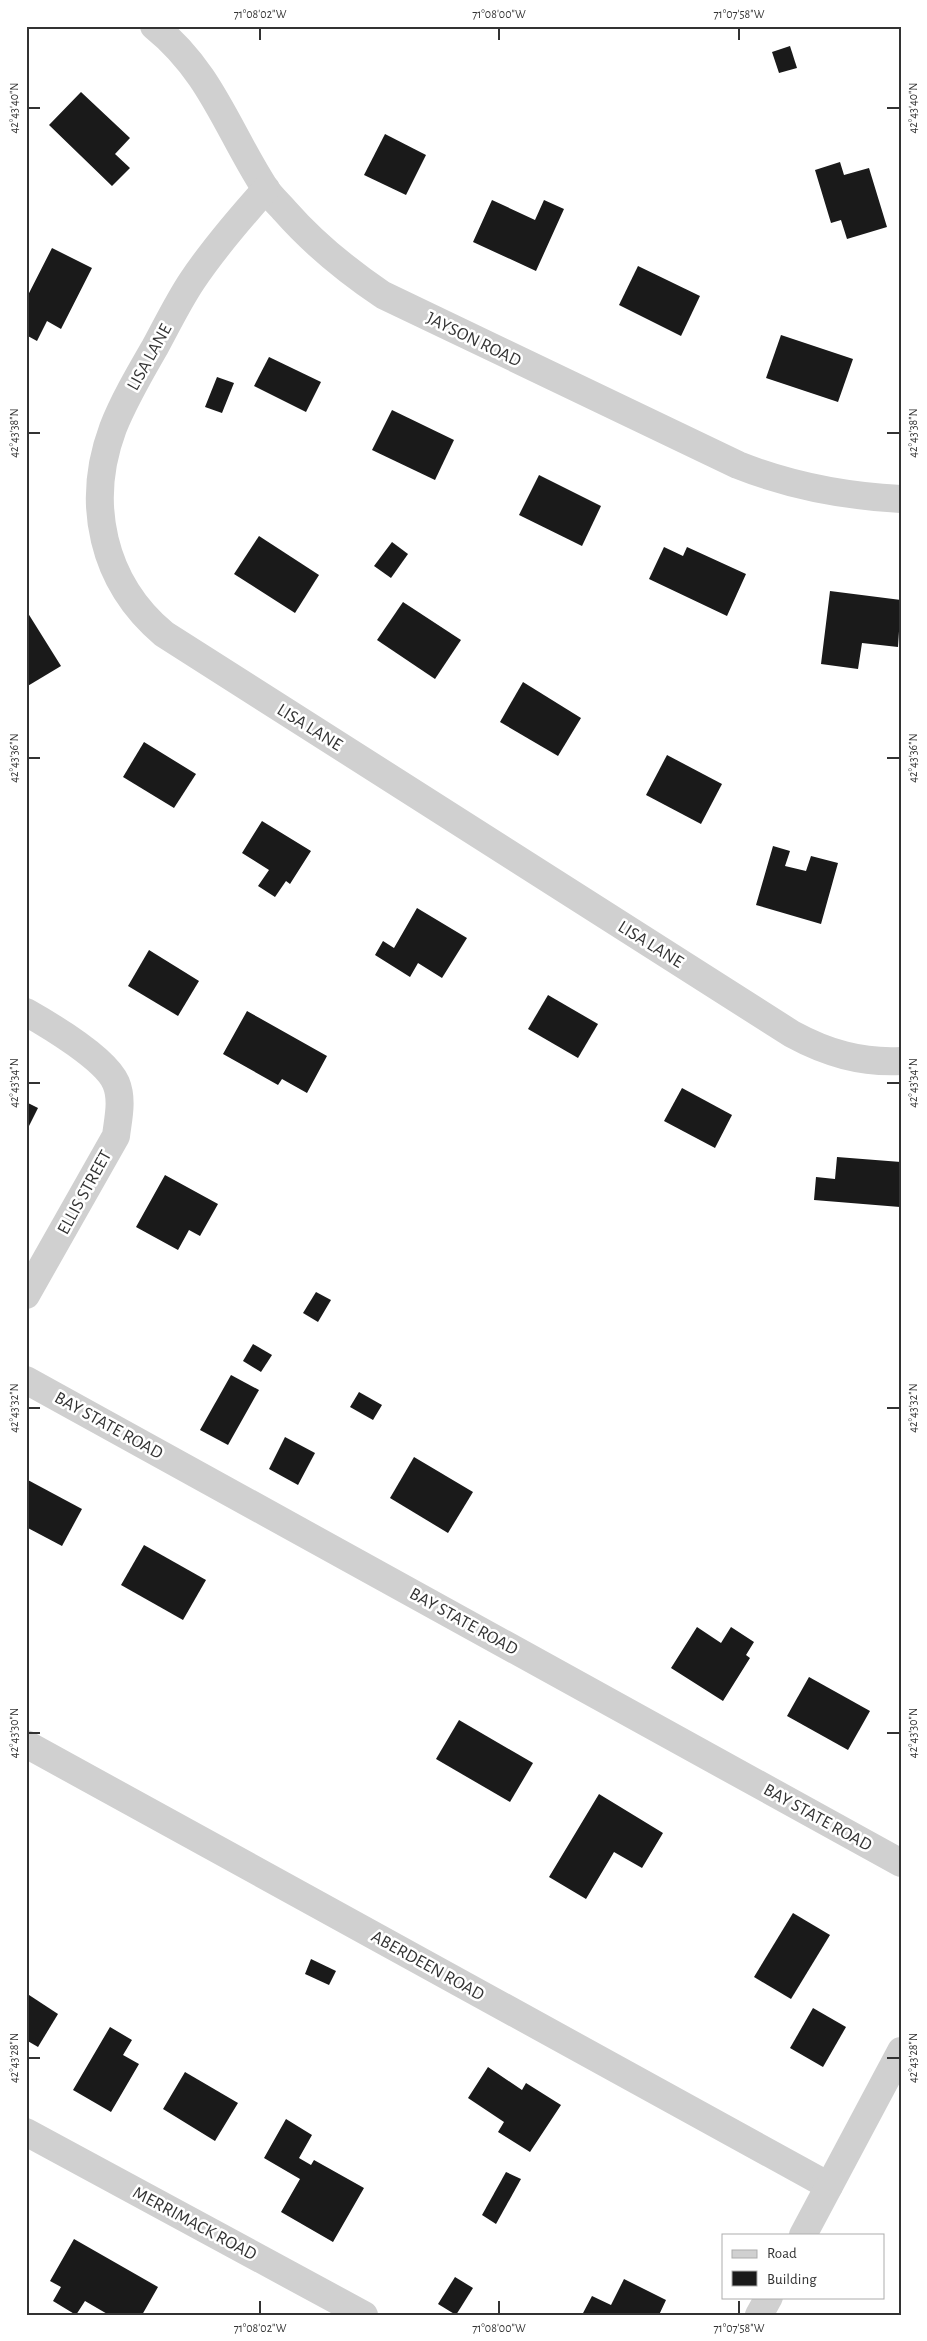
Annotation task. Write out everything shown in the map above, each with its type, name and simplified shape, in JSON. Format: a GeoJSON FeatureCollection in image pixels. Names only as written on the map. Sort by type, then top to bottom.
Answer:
{"type":"FeatureCollection","features":[{"type":"Feature","properties":{"kind":"street","name":"JAYSON ROAD"},"geometry":{"type":"LineString","coordinates":[[154,26],[178,48],[209,87],[266,189],[330,256],[383,294],[416,312],[713,454],[765,475],[794,484],[848,495],[901,499]]}},
{"type":"Feature","properties":{"kind":"street","name":"LISA LANE"},"geometry":{"type":"LineString","coordinates":[[266,189],[239,220],[191,282],[113,427],[104,456],[100,485],[100,512],[103,535],[109,556],[130,599],[144,618],[164,634],[792,1034],[828,1051],[847,1057],[866,1060],[901,1060]]}},
{"type":"Feature","properties":{"kind":"street","name":"ELLIS STREET"},"geometry":{"type":"LineString","coordinates":[[26,1012],[50,1025],[101,1065],[116,1082],[120,1107],[116,1136],[26,1295]]}},
{"type":"Feature","properties":{"kind":"street","name":"BAY STATE ROAD"},"geometry":{"type":"LineString","coordinates":[[26,1380],[901,1863]]}},
{"type":"Feature","properties":{"kind":"street","name":"ABERDEEN ROAD"},"geometry":{"type":"LineString","coordinates":[[26,1744],[829,2186]]}},
{"type":"Feature","properties":{"kind":"street"},"geometry":{"type":"LineString","coordinates":[[804,2234],[901,2051]]}},
{"type":"Feature","properties":{"kind":"street","name":"MERRIMACK ROAD"},"geometry":{"type":"LineString","coordinates":[[26,2132],[364,2315]]}},
{"type":"Feature","properties":{"kind":"street"},"geometry":{"type":"LineString","coordinates":[[759,2315],[768,2298]]}},
{"type":"Feature","properties":{"kind":"building"},"geometry":{"type":"Polygon","coordinates":[[[790,46],[797,68],[779,73],[772,52],[790,46]]]}},
{"type":"Feature","properties":{"kind":"building"},"geometry":{"type":"Polygon","coordinates":[[[81,92],[130,138],[115,154],[130,168],[112,186],[49,125],[81,92]]]}},
{"type":"Feature","properties":{"kind":"building"},"geometry":{"type":"Polygon","coordinates":[[[385,134],[426,155],[406,195],[364,175],[385,134]]]}},
{"type":"Feature","properties":{"kind":"building"},"geometry":{"type":"Polygon","coordinates":[[[840,162],[844,175],[869,168],[887,227],[847,239],[841,220],[831,223],[815,170],[840,162]]]}},
{"type":"Feature","properties":{"kind":"building"},"geometry":{"type":"Polygon","coordinates":[[[492,200],[535,220],[544,200],[564,209],[536,271],[473,242],[492,200]]]}},
{"type":"Feature","properties":{"kind":"building"},"geometry":{"type":"Polygon","coordinates":[[[52,248],[92,268],[61,329],[47,321],[37,341],[26,335],[26,299],[52,248]]]}},
{"type":"Feature","properties":{"kind":"building"},"geometry":{"type":"Polygon","coordinates":[[[638,266],[700,296],[681,336],[619,305],[638,266]]]}},
{"type":"Feature","properties":{"kind":"building"},"geometry":{"type":"Polygon","coordinates":[[[781,335],[853,359],[838,402],[766,378],[781,335]]]}},
{"type":"Feature","properties":{"kind":"building"},"geometry":{"type":"Polygon","coordinates":[[[269,357],[321,382],[306,412],[254,386],[269,357]]]}},
{"type":"Feature","properties":{"kind":"building"},"geometry":{"type":"Polygon","coordinates":[[[217,377],[234,383],[222,413],[205,407],[217,377]]]}},
{"type":"Feature","properties":{"kind":"building"},"geometry":{"type":"Polygon","coordinates":[[[392,410],[454,440],[435,480],[372,450],[392,410]]]}},
{"type":"Feature","properties":{"kind":"building"},"geometry":{"type":"Polygon","coordinates":[[[539,475],[601,506],[582,546],[519,515],[539,475]]]}},
{"type":"Feature","properties":{"kind":"building"},"geometry":{"type":"Polygon","coordinates":[[[259,536],[319,575],[295,613],[234,574],[259,536]]]}},
{"type":"Feature","properties":{"kind":"building"},"geometry":{"type":"Polygon","coordinates":[[[392,542],[408,554],[391,578],[374,566],[392,542]]]}},
{"type":"Feature","properties":{"kind":"building"},"geometry":{"type":"Polygon","coordinates":[[[664,547],[683,556],[687,547],[746,574],[727,616],[649,579],[664,547]]]}},
{"type":"Feature","properties":{"kind":"building"},"geometry":{"type":"Polygon","coordinates":[[[830,591],[901,600],[898,647],[862,643],[858,669],[821,664],[830,591]]]}},
{"type":"Feature","properties":{"kind":"building"},"geometry":{"type":"Polygon","coordinates":[[[403,602],[461,640],[435,679],[377,640],[403,602]]]}},
{"type":"Feature","properties":{"kind":"building"},"geometry":{"type":"Polygon","coordinates":[[[26,610],[61,666],[26,687],[26,610]]]}},
{"type":"Feature","properties":{"kind":"building"},"geometry":{"type":"Polygon","coordinates":[[[523,682],[581,718],[558,756],[500,722],[523,682]]]}},
{"type":"Feature","properties":{"kind":"building"},"geometry":{"type":"Polygon","coordinates":[[[144,742],[196,774],[174,808],[123,777],[144,742]]]}},
{"type":"Feature","properties":{"kind":"building"},"geometry":{"type":"Polygon","coordinates":[[[667,755],[722,784],[701,824],[646,795],[667,755]]]}},
{"type":"Feature","properties":{"kind":"building"},"geometry":{"type":"Polygon","coordinates":[[[262,821],[311,851],[290,884],[286,881],[275,897],[258,886],[269,870],[242,853],[262,821]]]}},
{"type":"Feature","properties":{"kind":"building"},"geometry":{"type":"Polygon","coordinates":[[[773,846],[790,851],[785,866],[806,871],[811,856],[838,863],[821,924],[756,905],[773,846]]]}},
{"type":"Feature","properties":{"kind":"building"},"geometry":{"type":"Polygon","coordinates":[[[417,908],[467,938],[442,978],[418,963],[410,977],[375,955],[383,941],[394,948],[417,908]]]}},
{"type":"Feature","properties":{"kind":"building"},"geometry":{"type":"Polygon","coordinates":[[[149,950],[199,981],[178,1016],[128,986],[149,950]]]}},
{"type":"Feature","properties":{"kind":"building"},"geometry":{"type":"Polygon","coordinates":[[[548,995],[598,1024],[578,1058],[528,1029],[548,995]]]}},
{"type":"Feature","properties":{"kind":"building"},"geometry":{"type":"Polygon","coordinates":[[[247,1011],[327,1056],[307,1093],[282,1079],[278,1085],[223,1054],[247,1011]]]}},
{"type":"Feature","properties":{"kind":"building"},"geometry":{"type":"Polygon","coordinates":[[[682,1088],[732,1115],[715,1148],[664,1121],[682,1088]]]}},
{"type":"Feature","properties":{"kind":"building"},"geometry":{"type":"Polygon","coordinates":[[[26,1102],[38,1108],[26,1132],[26,1102]]]}},
{"type":"Feature","properties":{"kind":"building"},"geometry":{"type":"Polygon","coordinates":[[[837,1157],[901,1162],[900,1207],[814,1200],[816,1177],[835,1179],[837,1157]]]}},
{"type":"Feature","properties":{"kind":"building"},"geometry":{"type":"Polygon","coordinates":[[[165,1175],[218,1204],[200,1236],[189,1230],[178,1250],[136,1227],[165,1175]]]}},
{"type":"Feature","properties":{"kind":"building"},"geometry":{"type":"Polygon","coordinates":[[[316,1292],[331,1300],[318,1322],[303,1313],[316,1292]]]}},
{"type":"Feature","properties":{"kind":"building"},"geometry":{"type":"Polygon","coordinates":[[[253,1344],[272,1355],[261,1372],[243,1361],[253,1344]]]}},
{"type":"Feature","properties":{"kind":"building"},"geometry":{"type":"Polygon","coordinates":[[[231,1375],[259,1390],[228,1445],[200,1430],[231,1375]]]}},
{"type":"Feature","properties":{"kind":"building"},"geometry":{"type":"Polygon","coordinates":[[[359,1392],[382,1405],[373,1420],[350,1407],[359,1392]]]}},
{"type":"Feature","properties":{"kind":"building"},"geometry":{"type":"Polygon","coordinates":[[[285,1437],[315,1453],[298,1485],[269,1469],[285,1437]]]}},
{"type":"Feature","properties":{"kind":"building"},"geometry":{"type":"Polygon","coordinates":[[[414,1457],[473,1492],[448,1533],[390,1498],[414,1457]]]}},
{"type":"Feature","properties":{"kind":"building"},"geometry":{"type":"Polygon","coordinates":[[[26,1479],[82,1509],[62,1546],[26,1527],[26,1479]]]}},
{"type":"Feature","properties":{"kind":"building"},"geometry":{"type":"Polygon","coordinates":[[[144,1545],[206,1580],[183,1620],[121,1585],[144,1545]]]}},
{"type":"Feature","properties":{"kind":"building"},"geometry":{"type":"Polygon","coordinates":[[[697,1627],[721,1643],[731,1627],[754,1642],[746,1655],[750,1658],[723,1701],[671,1668],[697,1627]]]}},
{"type":"Feature","properties":{"kind":"building"},"geometry":{"type":"Polygon","coordinates":[[[809,1677],[870,1711],[848,1750],[787,1716],[809,1677]]]}},
{"type":"Feature","properties":{"kind":"building"},"geometry":{"type":"Polygon","coordinates":[[[459,1720],[533,1763],[510,1802],[436,1759],[459,1720]]]}},
{"type":"Feature","properties":{"kind":"building"},"geometry":{"type":"Polygon","coordinates":[[[599,1794],[663,1833],[642,1868],[614,1852],[586,1899],[549,1877],[599,1794]]]}},
{"type":"Feature","properties":{"kind":"building"},"geometry":{"type":"Polygon","coordinates":[[[793,1913],[830,1935],[791,1999],[754,1977],[793,1913]]]}},
{"type":"Feature","properties":{"kind":"building"},"geometry":{"type":"Polygon","coordinates":[[[311,1959],[336,1971],[329,1985],[305,1974],[311,1959]]]}},
{"type":"Feature","properties":{"kind":"building"},"geometry":{"type":"Polygon","coordinates":[[[26,1993],[58,2014],[38,2047],[26,2040],[26,1993]]]}},
{"type":"Feature","properties":{"kind":"building"},"geometry":{"type":"Polygon","coordinates":[[[813,2008],[846,2027],[823,2067],[790,2048],[813,2008]]]}},
{"type":"Feature","properties":{"kind":"building"},"geometry":{"type":"Polygon","coordinates":[[[110,2027],[132,2040],[123,2055],[139,2064],[111,2112],[73,2090],[110,2027]]]}},
{"type":"Feature","properties":{"kind":"building"},"geometry":{"type":"Polygon","coordinates":[[[488,2067],[522,2090],[526,2083],[561,2105],[530,2152],[498,2132],[504,2122],[468,2098],[488,2067]]]}},
{"type":"Feature","properties":{"kind":"building"},"geometry":{"type":"Polygon","coordinates":[[[185,2072],[238,2103],[215,2141],[163,2109],[185,2072]]]}},
{"type":"Feature","properties":{"kind":"building"},"geometry":{"type":"Polygon","coordinates":[[[286,2119],[312,2135],[299,2158],[311,2165],[314,2160],[364,2188],[333,2242],[281,2212],[300,2179],[264,2158],[286,2119]]]}},
{"type":"Feature","properties":{"kind":"building"},"geometry":{"type":"Polygon","coordinates":[[[506,2172],[521,2179],[496,2224],[482,2215],[506,2172]]]}},
{"type":"Feature","properties":{"kind":"building"},"geometry":{"type":"Polygon","coordinates":[[[74,2239],[158,2287],[142,2315],[109,2315],[85,2301],[76,2315],[53,2301],[61,2287],[50,2281],[74,2239]]]}},
{"type":"Feature","properties":{"kind":"building"},"geometry":{"type":"Polygon","coordinates":[[[455,2277],[473,2288],[456,2315],[438,2304],[455,2277]]]}},
{"type":"Feature","properties":{"kind":"building"},"geometry":{"type":"Polygon","coordinates":[[[624,2279],[666,2300],[659,2315],[582,2315],[592,2296],[611,2305],[624,2279]]]}}]}
